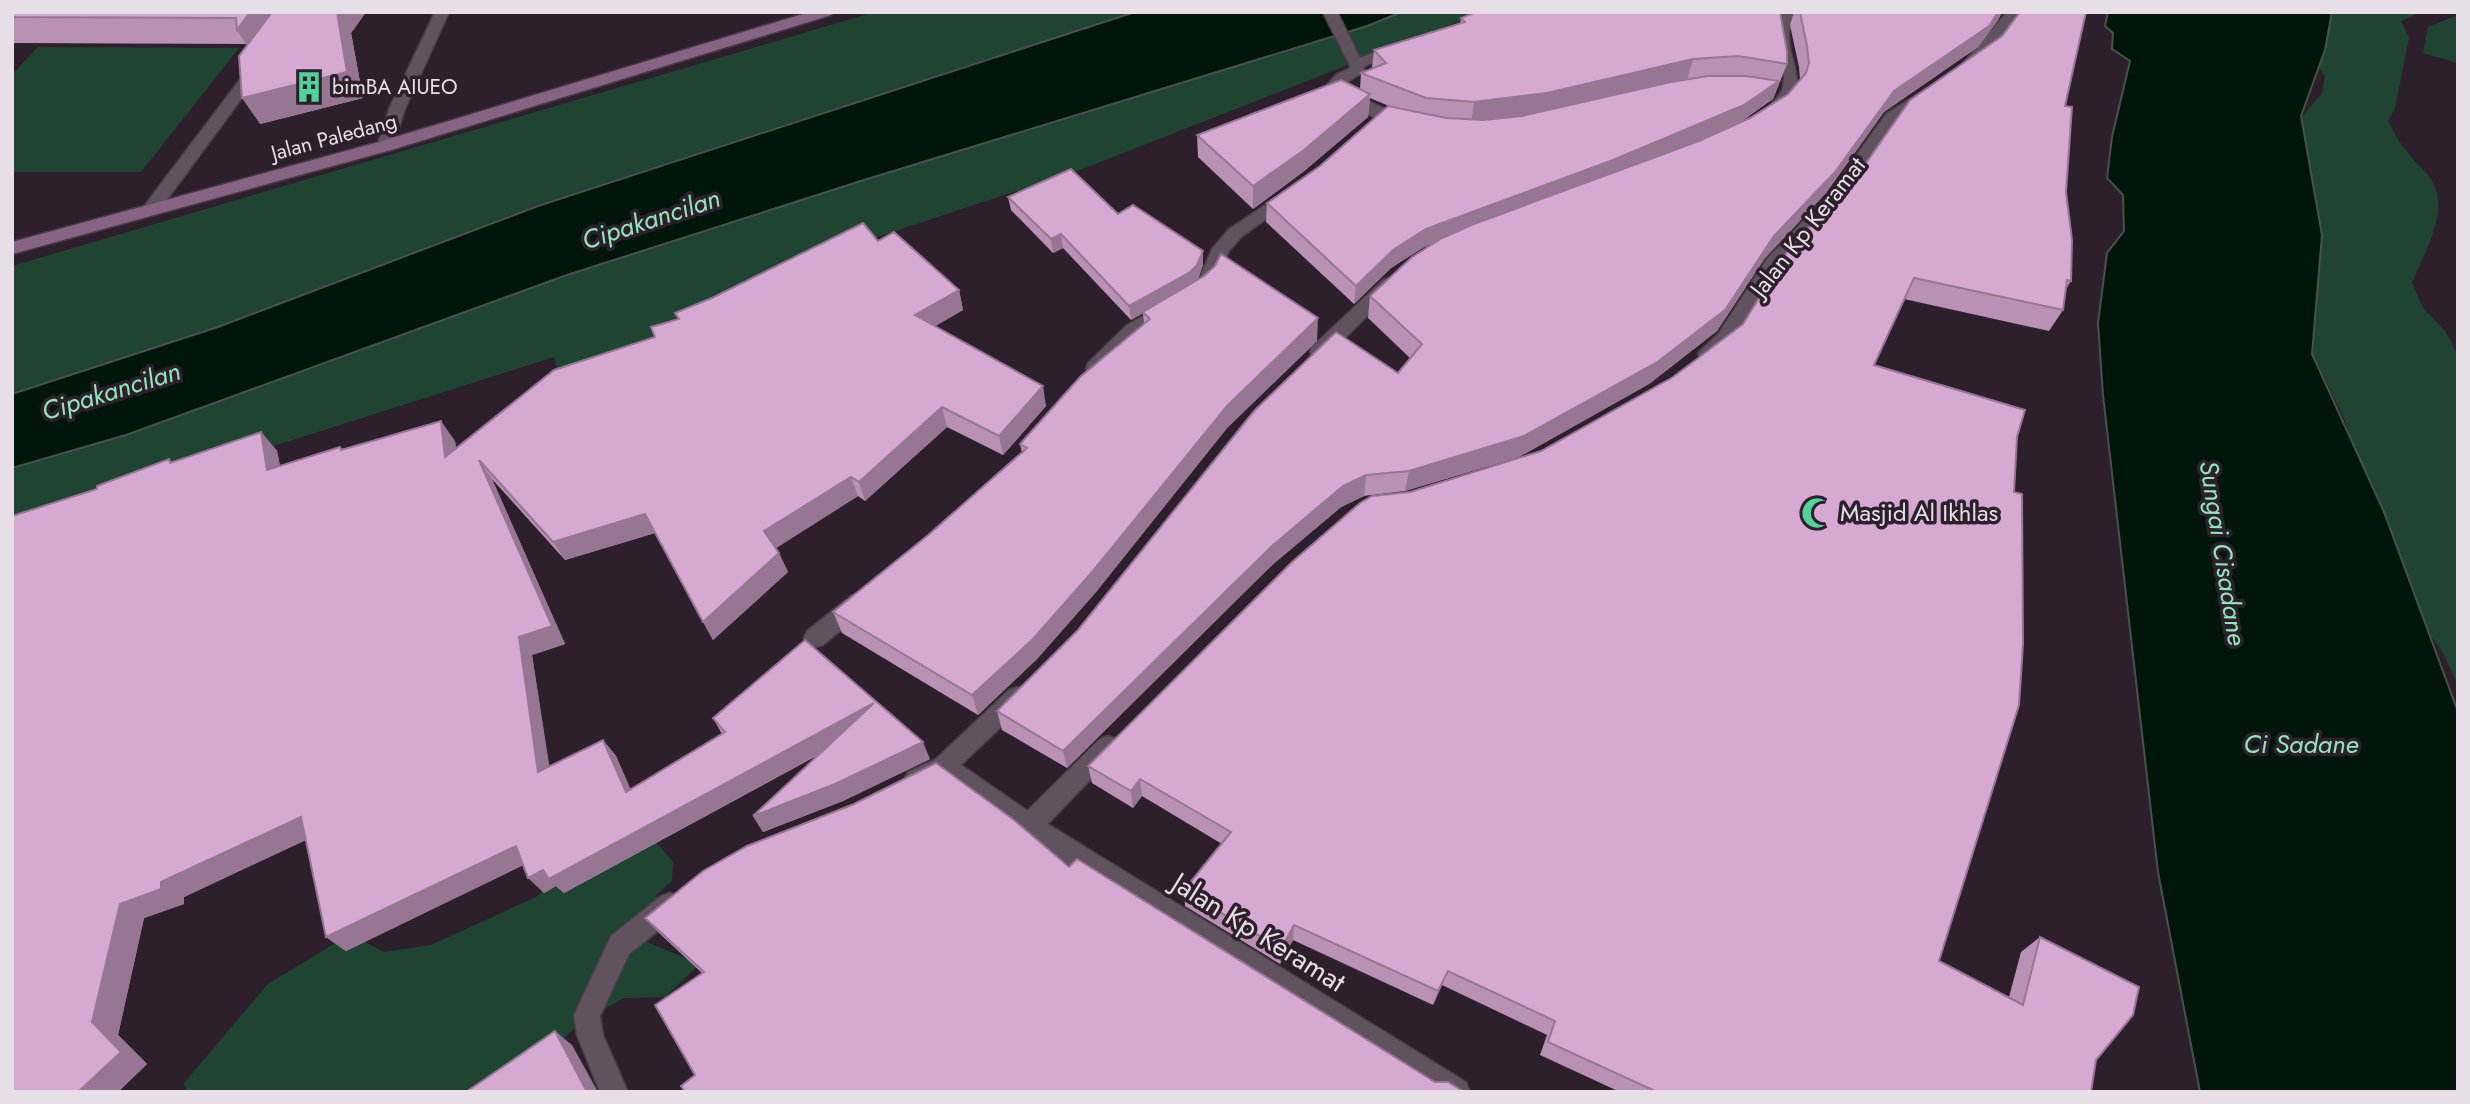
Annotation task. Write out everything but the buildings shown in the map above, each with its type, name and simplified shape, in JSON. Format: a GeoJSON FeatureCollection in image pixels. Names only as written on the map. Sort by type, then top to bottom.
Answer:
{"type":"FeatureCollection","features":[{"type":"Feature","properties":{"kind":"street"},"geometry":{"type":"LineString","coordinates":[[385,146],[397,109],[442,12]]}},
{"type":"Feature","properties":{"kind":"street","name":"Jalan Paledang"},"geometry":{"type":"LineString","coordinates":[[12,248],[385,146],[827,12]]}},
{"type":"Feature","properties":{"kind":"street"},"geometry":{"type":"LineString","coordinates":[[1331,12],[1357,71],[1342,77],[1336,84],[1338,93],[1383,115],[1421,127]]}},
{"type":"Feature","properties":{"kind":"street"},"geometry":{"type":"LineString","coordinates":[[1755,123],[1774,111],[1778,92],[1792,74],[1781,43],[1780,24],[1790,12]]}},
{"type":"Feature","properties":{"kind":"street","name":"Jalan Kp Keramat"},"geometry":{"type":"LineString","coordinates":[[1687,369],[1726,338],[1773,263],[1835,199],[1892,117],[1985,52],[2007,14]]}},
{"type":"Feature","properties":{"kind":"street"},"geometry":{"type":"LineString","coordinates":[[1354,62],[1416,41]]}},
{"type":"Feature","properties":{"kind":"street"},"geometry":{"type":"LineString","coordinates":[[151,209],[265,55]]}},
{"type":"Feature","properties":{"kind":"street"},"geometry":{"type":"LineString","coordinates":[[1362,133],[1383,115]]}},
{"type":"Feature","properties":{"kind":"street"},"geometry":{"type":"LineString","coordinates":[[1081,384],[1133,330],[1208,284],[1222,250],[1235,233],[1311,178]]}},
{"type":"Feature","properties":{"kind":"street"},"geometry":{"type":"LineString","coordinates":[[1301,369],[1410,267]]}},
{"type":"Feature","properties":{"kind":"street"},"geometry":{"type":"LineString","coordinates":[[815,638],[875,590]]}},
{"type":"Feature","properties":{"kind":"street"},"geometry":{"type":"LineString","coordinates":[[898,789],[944,766],[1028,687]]}},
{"type":"Feature","properties":{"kind":"street"},"geometry":{"type":"LineString","coordinates":[[1029,826],[1126,729]]}},
{"type":"Feature","properties":{"kind":"street","name":"Jalan Kp Keramat"},"geometry":{"type":"LineString","coordinates":[[944,766],[1029,826],[1456,1092]]}},
{"type":"Feature","properties":{"kind":"street"},"geometry":{"type":"LineString","coordinates":[[614,1092],[590,1034],[587,1015],[620,945],[683,894]]}},
{"type":"Feature","properties":{"kind":"green space"},"geometry":{"type":"Polygon","coordinates":[[[875,12],[1135,12],[537,205],[218,327],[12,395],[12,266],[875,12]]]}},
{"type":"Feature","properties":{"kind":"green space"},"geometry":{"type":"Polygon","coordinates":[[[1402,12],[1483,12],[1077,171],[877,237],[561,385],[554,357],[12,529],[12,467],[170,419],[567,275],[856,182],[1367,26],[1402,12]]]}},
{"type":"Feature","properties":{"kind":"green space"},"geometry":{"type":"Polygon","coordinates":[[[2334,12],[2421,12],[2401,21],[2409,38],[2395,108],[2388,121],[2409,155],[2426,173],[2438,199],[2435,228],[2412,283],[2423,308],[2445,331],[2458,355],[2458,685],[2441,649],[2385,579],[2346,423],[2304,335],[2286,136],[2322,93],[2325,76],[2311,58],[2309,41],[2334,12]]]}},
{"type":"Feature","properties":{"kind":"green space"},"geometry":{"type":"Polygon","coordinates":[[[2458,15],[2458,63],[2423,53],[2428,27],[2458,15]]]}},
{"type":"Feature","properties":{"kind":"green space"},"geometry":{"type":"Polygon","coordinates":[[[38,47],[239,48],[141,172],[12,172],[12,75],[38,47]]]}},
{"type":"Feature","properties":{"kind":"green space"},"geometry":{"type":"Polygon","coordinates":[[[618,830],[655,841],[673,862],[672,881],[656,895],[660,912],[658,932],[632,936],[700,964],[665,997],[624,998],[584,1020],[548,1052],[478,1092],[187,1092],[184,1083],[268,984],[350,934],[384,952],[431,945],[536,897],[618,830]]]}},
{"type":"Feature","properties":{"kind":"water","name":"Cipakancilan"},"geometry":{"type":"Polygon","coordinates":[[[1135,12],[1402,12],[1367,26],[864,180],[567,275],[126,435],[12,468],[12,394],[218,327],[538,206],[1135,12]]]}},
{"type":"Feature","properties":{"kind":"water","name":"Ci Sadane"},"geometry":{"type":"Polygon","coordinates":[[[2108,12],[2332,12],[2325,50],[2301,116],[2322,235],[2312,354],[2384,512],[2458,712],[2458,1092],[2200,1092],[2158,872],[2103,395],[2098,323],[2107,253],[2124,231],[2123,195],[2107,178],[2112,137],[2130,61],[2112,49],[2113,33],[2105,26],[2108,12]]]}},
{"type":"Feature","properties":{"kind":"place","name":"bimBA AIUEO"},"geometry":{"type":"Point","coordinates":[309,87]}},
{"type":"Feature","properties":{"kind":"place","name":"Masjid Al Ikhlas"},"geometry":{"type":"Point","coordinates":[1817,513]}},
{"type":"Feature","properties":{"kind":"water label","name":"Sungai Cisadane"},"geometry":{"type":"Point","coordinates":[2223,553]}}]}
